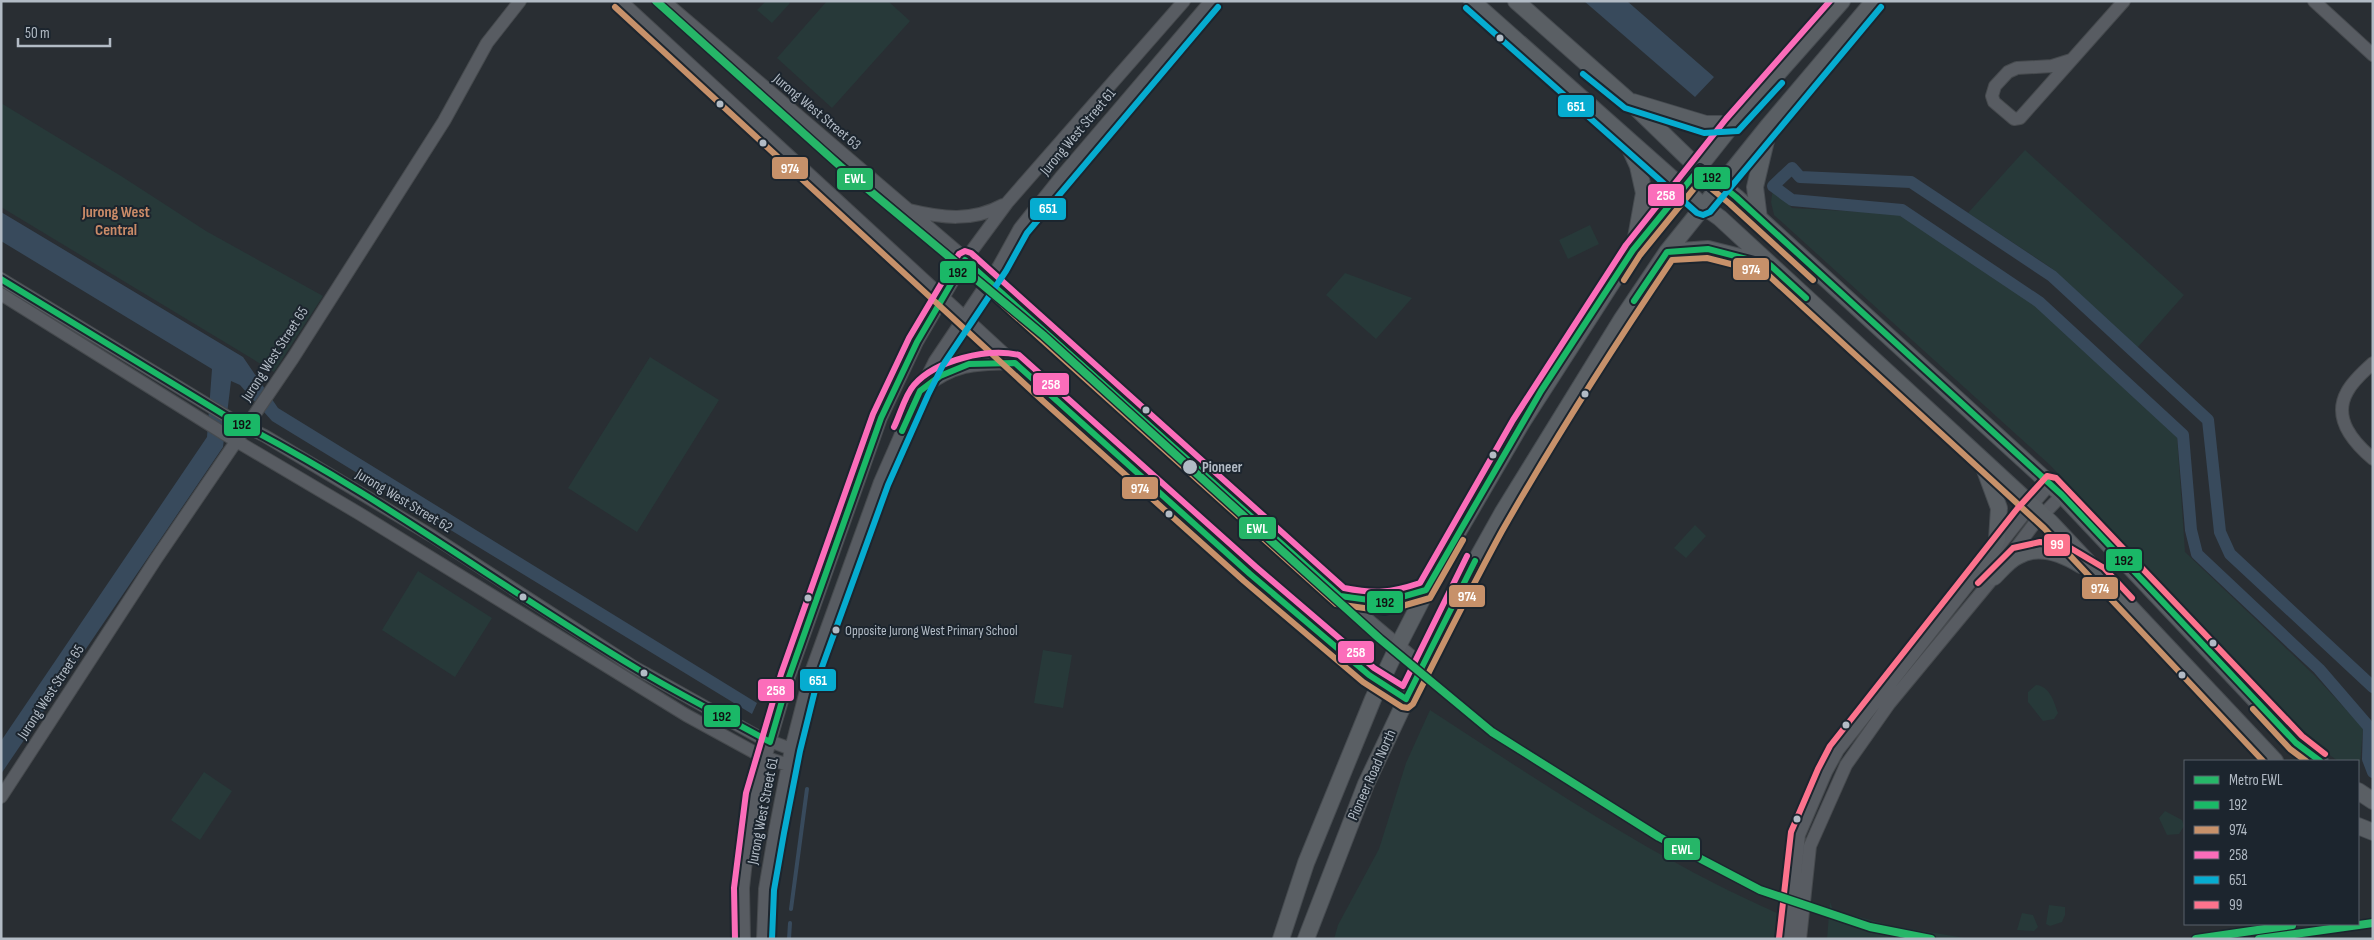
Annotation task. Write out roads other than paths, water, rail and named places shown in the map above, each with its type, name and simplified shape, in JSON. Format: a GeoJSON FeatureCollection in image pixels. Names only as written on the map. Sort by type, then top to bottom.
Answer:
{"type":"FeatureCollection","features":[{"type":"Feature","properties":{"kind":"main road"},"geometry":{"type":"LineString","coordinates":[[1472,1],[1703,206],[1720,218],[1980,456],[2100,576],[2274,760]]}},
{"type":"Feature","properties":{"kind":"main road"},"geometry":{"type":"LineString","coordinates":[[1516,1],[1628,100],[1700,168],[1759,219],[2056,490],[2296,743],[2319,760]]}},
{"type":"Feature","properties":{"kind":"main road","name":"Pioneer Road North"},"geometry":{"type":"LineString","coordinates":[[1281,939],[1306,863],[1398,646],[1448,549],[1521,424],[1633,250],[1700,168],[1733,124],[1842,1]]}},
{"type":"Feature","properties":{"kind":"main road","name":"Pioneer Road North"},"geometry":{"type":"LineString","coordinates":[[1306,939],[1366,784],[1454,600],[1493,528],[1622,319],[1667,252],[1720,184],[1874,1]]}},
{"type":"Feature","properties":{"kind":"main road"},"geometry":{"type":"LineString","coordinates":[[1628,100],[1706,124],[1733,124]]}},
{"type":"Feature","properties":{"kind":"main road"},"geometry":{"type":"LineString","coordinates":[[1759,219],[1755,187],[1769,125]]}},
{"type":"Feature","properties":{"kind":"main road"},"geometry":{"type":"LineString","coordinates":[[1624,136],[1638,166],[1644,193],[1633,250]]}},
{"type":"Feature","properties":{"kind":"main road"},"geometry":{"type":"LineString","coordinates":[[1667,252],[1708,249],[1770,265]]}},
{"type":"Feature","properties":{"kind":"main road"},"geometry":{"type":"LineString","coordinates":[[1980,456],[1999,508],[1997,540],[1989,571]]}},
{"type":"Feature","properties":{"kind":"main road"},"geometry":{"type":"LineString","coordinates":[[1989,571],[2018,555],[2039,551],[2063,554],[2100,576]]}},
{"type":"Feature","properties":{"kind":"main road"},"geometry":{"type":"LineString","coordinates":[[2100,576],[2120,557]]}},
{"type":"Feature","properties":{"kind":"main road"},"geometry":{"type":"LineString","coordinates":[[1340,596],[1384,602],[1426,590]]}},
{"type":"Feature","properties":{"kind":"main road"},"geometry":{"type":"LineString","coordinates":[[2359,792],[2373,801]]}},
{"type":"Feature","properties":{"kind":"main road"},"geometry":{"type":"LineString","coordinates":[[2359,826],[2373,832]]}},
{"type":"Feature","properties":{"kind":"street","name":"Jurong West Street 65"},"geometry":{"type":"LineString","coordinates":[[1,797],[156,559],[237,441],[372,236],[444,121],[487,43],[520,1]]}},
{"type":"Feature","properties":{"kind":"street"},"geometry":{"type":"LineString","coordinates":[[622,1],[964,316],[1250,574],[1381,683],[1406,699]]}},
{"type":"Feature","properties":{"kind":"street","name":"Jurong West Street 63"},"geometry":{"type":"LineString","coordinates":[[664,1],[988,280],[1340,596],[1422,665]]}},
{"type":"Feature","properties":{"kind":"street","name":"Jurong West Street 61"},"geometry":{"type":"LineString","coordinates":[[744,939],[743,888],[755,795],[789,676],[881,418],[898,379],[943,296],[965,260],[1007,203],[1184,1]]}},
{"type":"Feature","properties":{"kind":"street","name":"Jurong West Street 61"},"geometry":{"type":"LineString","coordinates":[[763,939],[765,889],[791,749],[810,675],[880,482],[920,391],[935,361],[999,266],[1020,228],[1060,178],[1211,1]]}},
{"type":"Feature","properties":{"kind":"street"},"geometry":{"type":"LineString","coordinates":[[2071,60],[2052,66],[2018,68],[2008,72],[1995,86],[1992,96],[1994,102],[2014,119],[2020,118],[2059,77],[2071,60],[2124,1]]}},
{"type":"Feature","properties":{"kind":"street"},"geometry":{"type":"LineString","coordinates":[[2314,1],[2373,55]]}},
{"type":"Feature","properties":{"kind":"street"},"geometry":{"type":"LineString","coordinates":[[907,210],[941,217],[968,218],[992,211],[1007,203]]}},
{"type":"Feature","properties":{"kind":"street","name":"Jurong West Street 62"},"geometry":{"type":"LineString","coordinates":[[1,279],[246,427],[432,536],[634,667],[770,742],[791,749]]}},
{"type":"Feature","properties":{"kind":"street"},"geometry":{"type":"LineString","coordinates":[[1,294],[237,441],[352,509],[686,715],[766,758],[788,765]]}},
{"type":"Feature","properties":{"kind":"street"},"geometry":{"type":"LineString","coordinates":[[920,391],[940,376],[969,364],[1015,362]]}},
{"type":"Feature","properties":{"kind":"street"},"geometry":{"type":"LineString","coordinates":[[2373,363],[2347,392],[2342,415],[2347,431],[2356,445],[2373,460]]}},
{"type":"Feature","properties":{"kind":"street"},"geometry":{"type":"LineString","coordinates":[[1800,939],[1810,846],[1846,765],[1989,571],[2036,511],[2056,490]]}},
{"type":"Feature","properties":{"kind":"street"},"geometry":{"type":"LineString","coordinates":[[1788,939],[1799,835],[1826,772],[1838,750],[1864,716],[1989,571]]}},
{"type":"Feature","properties":{"kind":"water"},"geometry":{"type":"Polygon","coordinates":[[[1584,1],[1627,1],[1714,77],[1695,97],[1584,1]]]}},
{"type":"Feature","properties":{"kind":"water"},"geometry":{"type":"Polygon","coordinates":[[[1,212],[243,357],[278,408],[757,703],[752,714],[272,421],[240,385],[231,381],[223,447],[1,774],[1,741],[207,437],[212,369],[1,241],[1,212]]]}},
{"type":"Feature","properties":{"kind":"waterway"},"geometry":{"type":"LineString","coordinates":[[2373,687],[2230,554],[2220,532],[2208,420],[2052,276],[1911,182],[1800,177],[1792,168],[1773,186],[1792,200],[1902,210],[2039,302],[2183,435],[2191,530],[2197,554],[2319,669],[2369,727],[2368,759],[2373,772]]}},
{"type":"Feature","properties":{"kind":"waterway"},"geometry":{"type":"LineString","coordinates":[[791,909],[807,789]]}},
{"type":"Feature","properties":{"kind":"waterway"},"geometry":{"type":"LineString","coordinates":[[789,939],[790,923]]}},
{"type":"Feature","properties":{"kind":"metro line","name":"EWL"},"geometry":{"type":"LineString","coordinates":[[656,1],[840,166],[1043,335],[1380,639],[1492,732],[1659,837],[1760,890],[1870,927],[1931,939]]}},
{"type":"Feature","properties":{"kind":"metro line","name":"EWL"},"geometry":{"type":"LineString","coordinates":[[2359,925],[2373,923]]}},
{"type":"Feature","properties":{"kind":"metro line","name":"EWL"},"geometry":{"type":"LineString","coordinates":[[2196,939],[2292,925]]}},
{"type":"Feature","properties":{"kind":"metro line","name":"EWL"},"geometry":{"type":"LineString","coordinates":[[2259,939],[2359,925]]}},
{"type":"Feature","properties":{"kind":"place","name":"Pioneer"},"geometry":{"type":"Point","coordinates":[1190,467]}},
{"type":"Feature","properties":{"kind":"place","name":"Opposite Jurong West Primary School"},"geometry":{"type":"Point","coordinates":[836,630]}},
{"type":"Feature","properties":{"kind":"district","name":"Jurong West Central"},"geometry":{"type":"Point","coordinates":[116,221]}}]}
